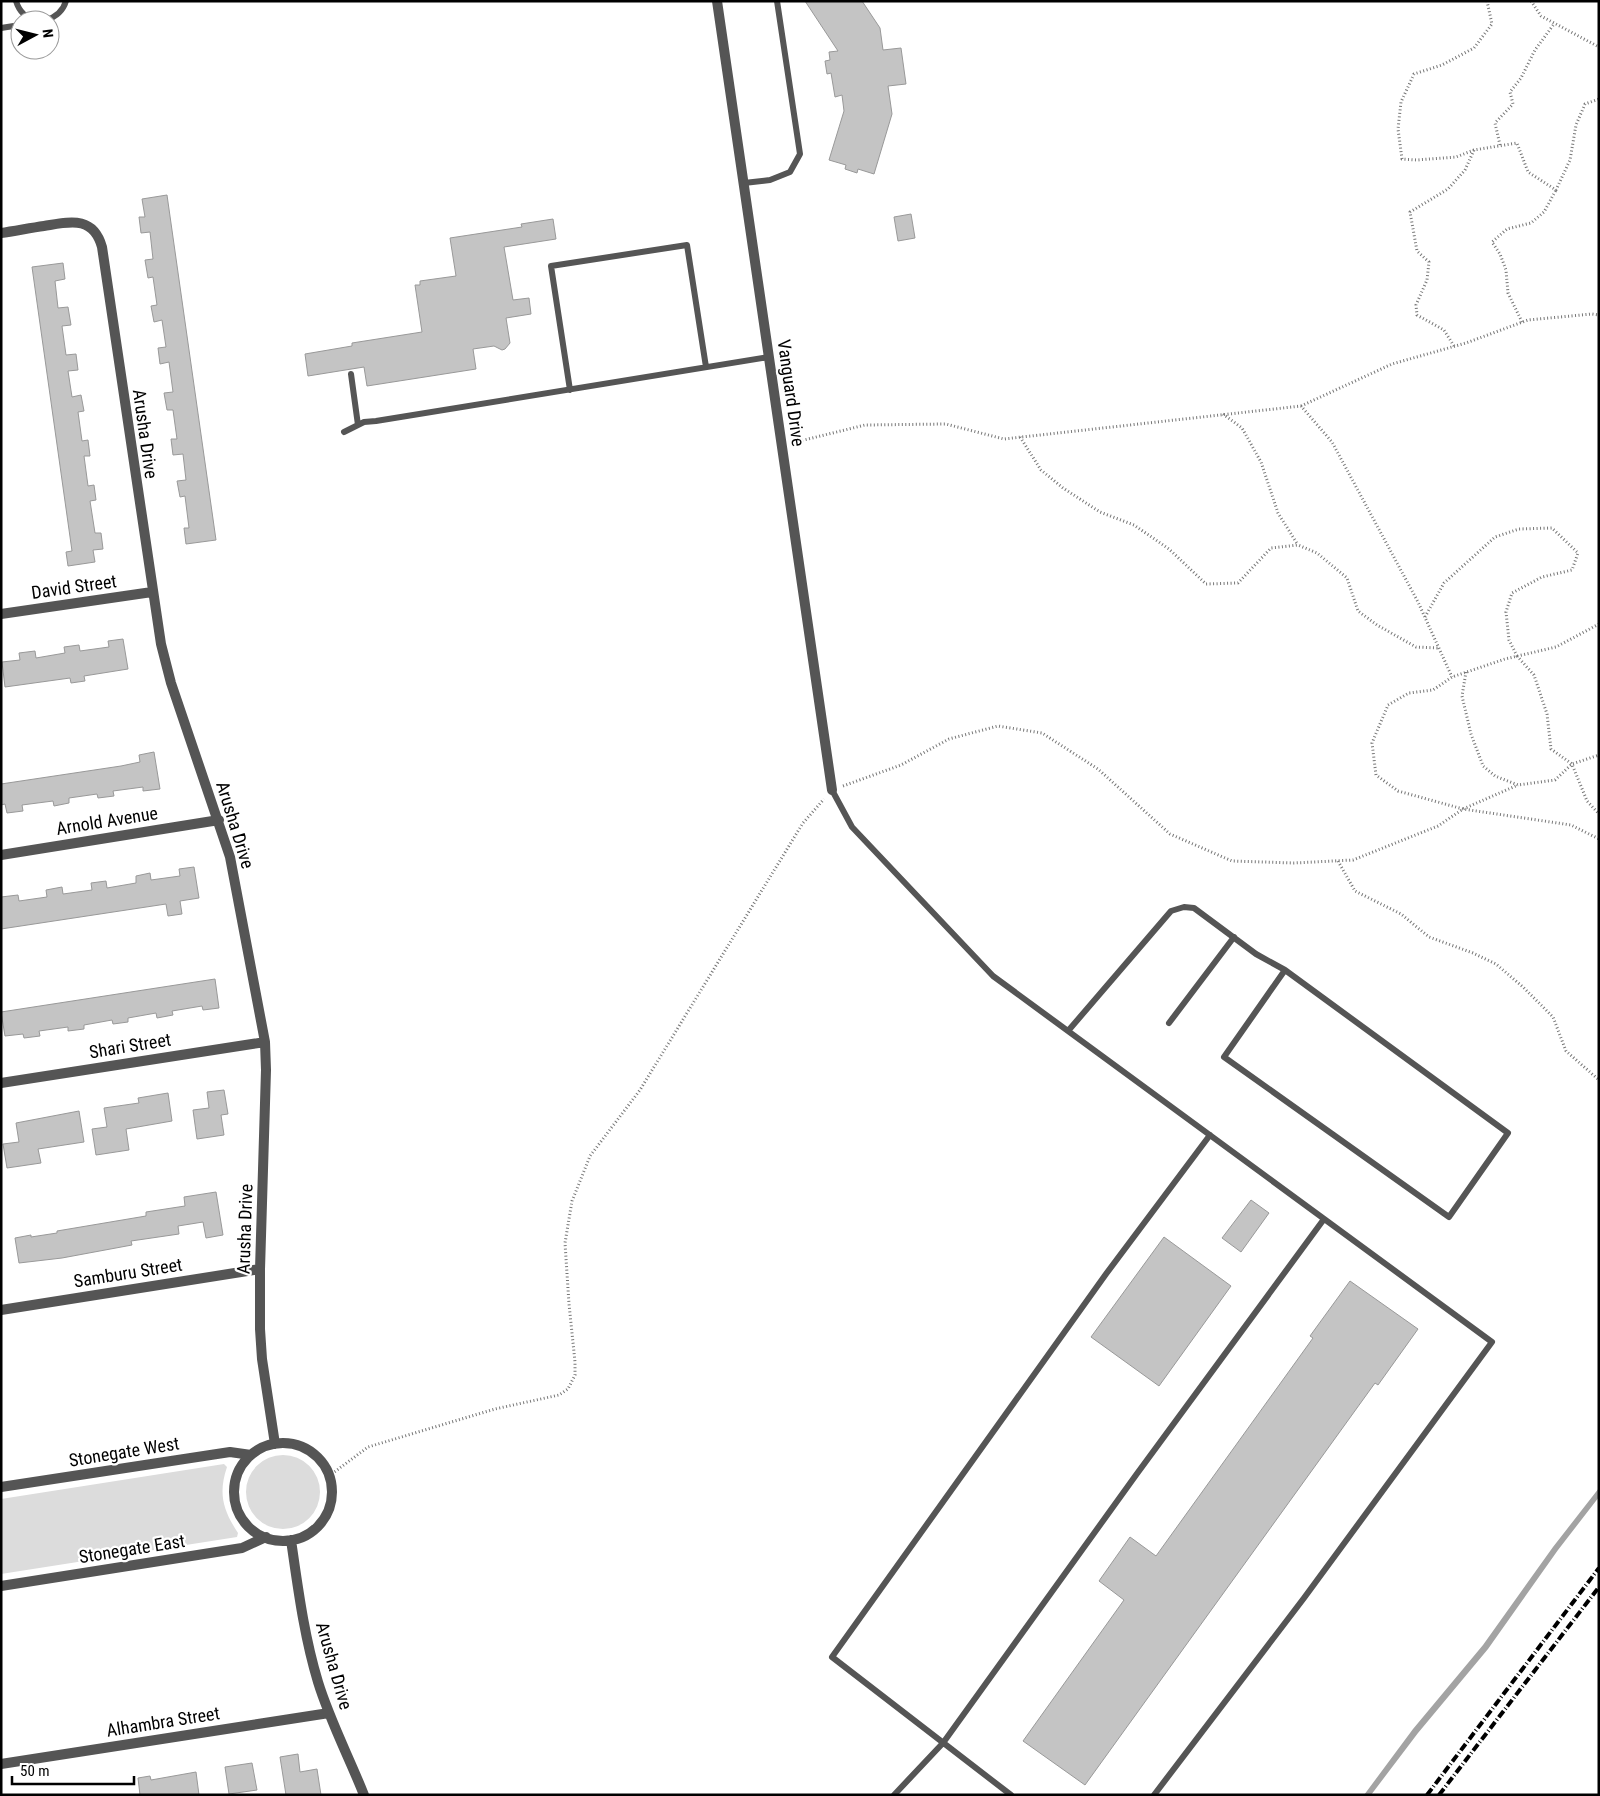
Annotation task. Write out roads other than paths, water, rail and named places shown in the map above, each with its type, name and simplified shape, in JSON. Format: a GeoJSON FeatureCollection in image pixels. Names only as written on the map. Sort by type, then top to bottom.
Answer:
{"type":"FeatureCollection","features":[{"type":"Feature","properties":{"kind":"street","name":"Vanguard Drive"},"geometry":{"type":"LineString","coordinates":[[717,1],[832,790]]}},
{"type":"Feature","properties":{"kind":"street","name":"Arusha Drive"},"geometry":{"type":"LineString","coordinates":[[1,233],[73,222],[89,227],[97,235],[102,247],[158,631],[167,670],[230,857],[265,1042],[266,1079],[260,1269],[261,1344],[275,1444]]}},
{"type":"Feature","properties":{"kind":"street","name":"David Street"},"geometry":{"type":"LineString","coordinates":[[1,614],[152,592]]}},
{"type":"Feature","properties":{"kind":"street","name":"Arnold Avenue"},"geometry":{"type":"LineString","coordinates":[[1,855],[219,820]]}},
{"type":"Feature","properties":{"kind":"street","name":"Shari Street"},"geometry":{"type":"LineString","coordinates":[[1,1083],[265,1042]]}},
{"type":"Feature","properties":{"kind":"street","name":"Samburu Street"},"geometry":{"type":"LineString","coordinates":[[1,1310],[260,1269]]}},
{"type":"Feature","properties":{"kind":"street"},"geometry":{"type":"LineString","coordinates":[[275,1444],[291,1444],[306,1449],[319,1459],[329,1476],[332,1496],[324,1519],[306,1535],[291,1540],[282,1541],[266,1537],[254,1531],[245,1521],[236,1504],[235,1490],[237,1477],[243,1465],[258,1450],[275,1444]]}},
{"type":"Feature","properties":{"kind":"street","name":"Stonegate West"},"geometry":{"type":"LineString","coordinates":[[1,1488],[230,1452],[251,1455]]}},
{"type":"Feature","properties":{"kind":"street","name":"Stonegate East"},"geometry":{"type":"LineString","coordinates":[[1,1586],[242,1548],[266,1537]]}},
{"type":"Feature","properties":{"kind":"street","name":"Arusha Drive"},"geometry":{"type":"LineString","coordinates":[[291,1540],[309,1651],[318,1683],[364,1795]]}},
{"type":"Feature","properties":{"kind":"street","name":"Alhambra Street"},"geometry":{"type":"LineString","coordinates":[[1,1764],[329,1713]]}},
{"type":"Feature","properties":{"kind":"lane"},"geometry":{"type":"LineString","coordinates":[[744,183],[770,180],[790,172],[800,154],[777,1]]}},
{"type":"Feature","properties":{"kind":"lane"},"geometry":{"type":"LineString","coordinates":[[570,390],[551,266],[687,245],[706,367]]}},
{"type":"Feature","properties":{"kind":"lane"},"geometry":{"type":"LineString","coordinates":[[344,432],[364,422],[769,357]]}},
{"type":"Feature","properties":{"kind":"lane"},"geometry":{"type":"LineString","coordinates":[[351,374],[358,424]]}},
{"type":"Feature","properties":{"kind":"lane"},"geometry":{"type":"LineString","coordinates":[[832,790],[852,827],[993,976],[1492,1342],[1304,1598],[1154,1795]]}},
{"type":"Feature","properties":{"kind":"lane"},"geometry":{"type":"LineString","coordinates":[[1068,1032],[1171,911],[1184,907],[1194,908],[1256,954],[1285,970],[1508,1133],[1449,1217],[1224,1056],[1285,970]]}},
{"type":"Feature","properties":{"kind":"lane"},"geometry":{"type":"LineString","coordinates":[[1169,1023],[1234,937]]}},
{"type":"Feature","properties":{"kind":"lane"},"geometry":{"type":"LineString","coordinates":[[1011,1795],[832,1656],[1106,1274],[1210,1135]]}},
{"type":"Feature","properties":{"kind":"lane"},"geometry":{"type":"LineString","coordinates":[[894,1795],[943,1743],[1136,1475],[1324,1219]]}},
{"type":"Feature","properties":{"kind":"railway"},"geometry":{"type":"LineString","coordinates":[[1427,1795],[1599,1568]]}},
{"type":"Feature","properties":{"kind":"railway"},"geometry":{"type":"LineString","coordinates":[[1439,1795],[1599,1587]]}}]}
